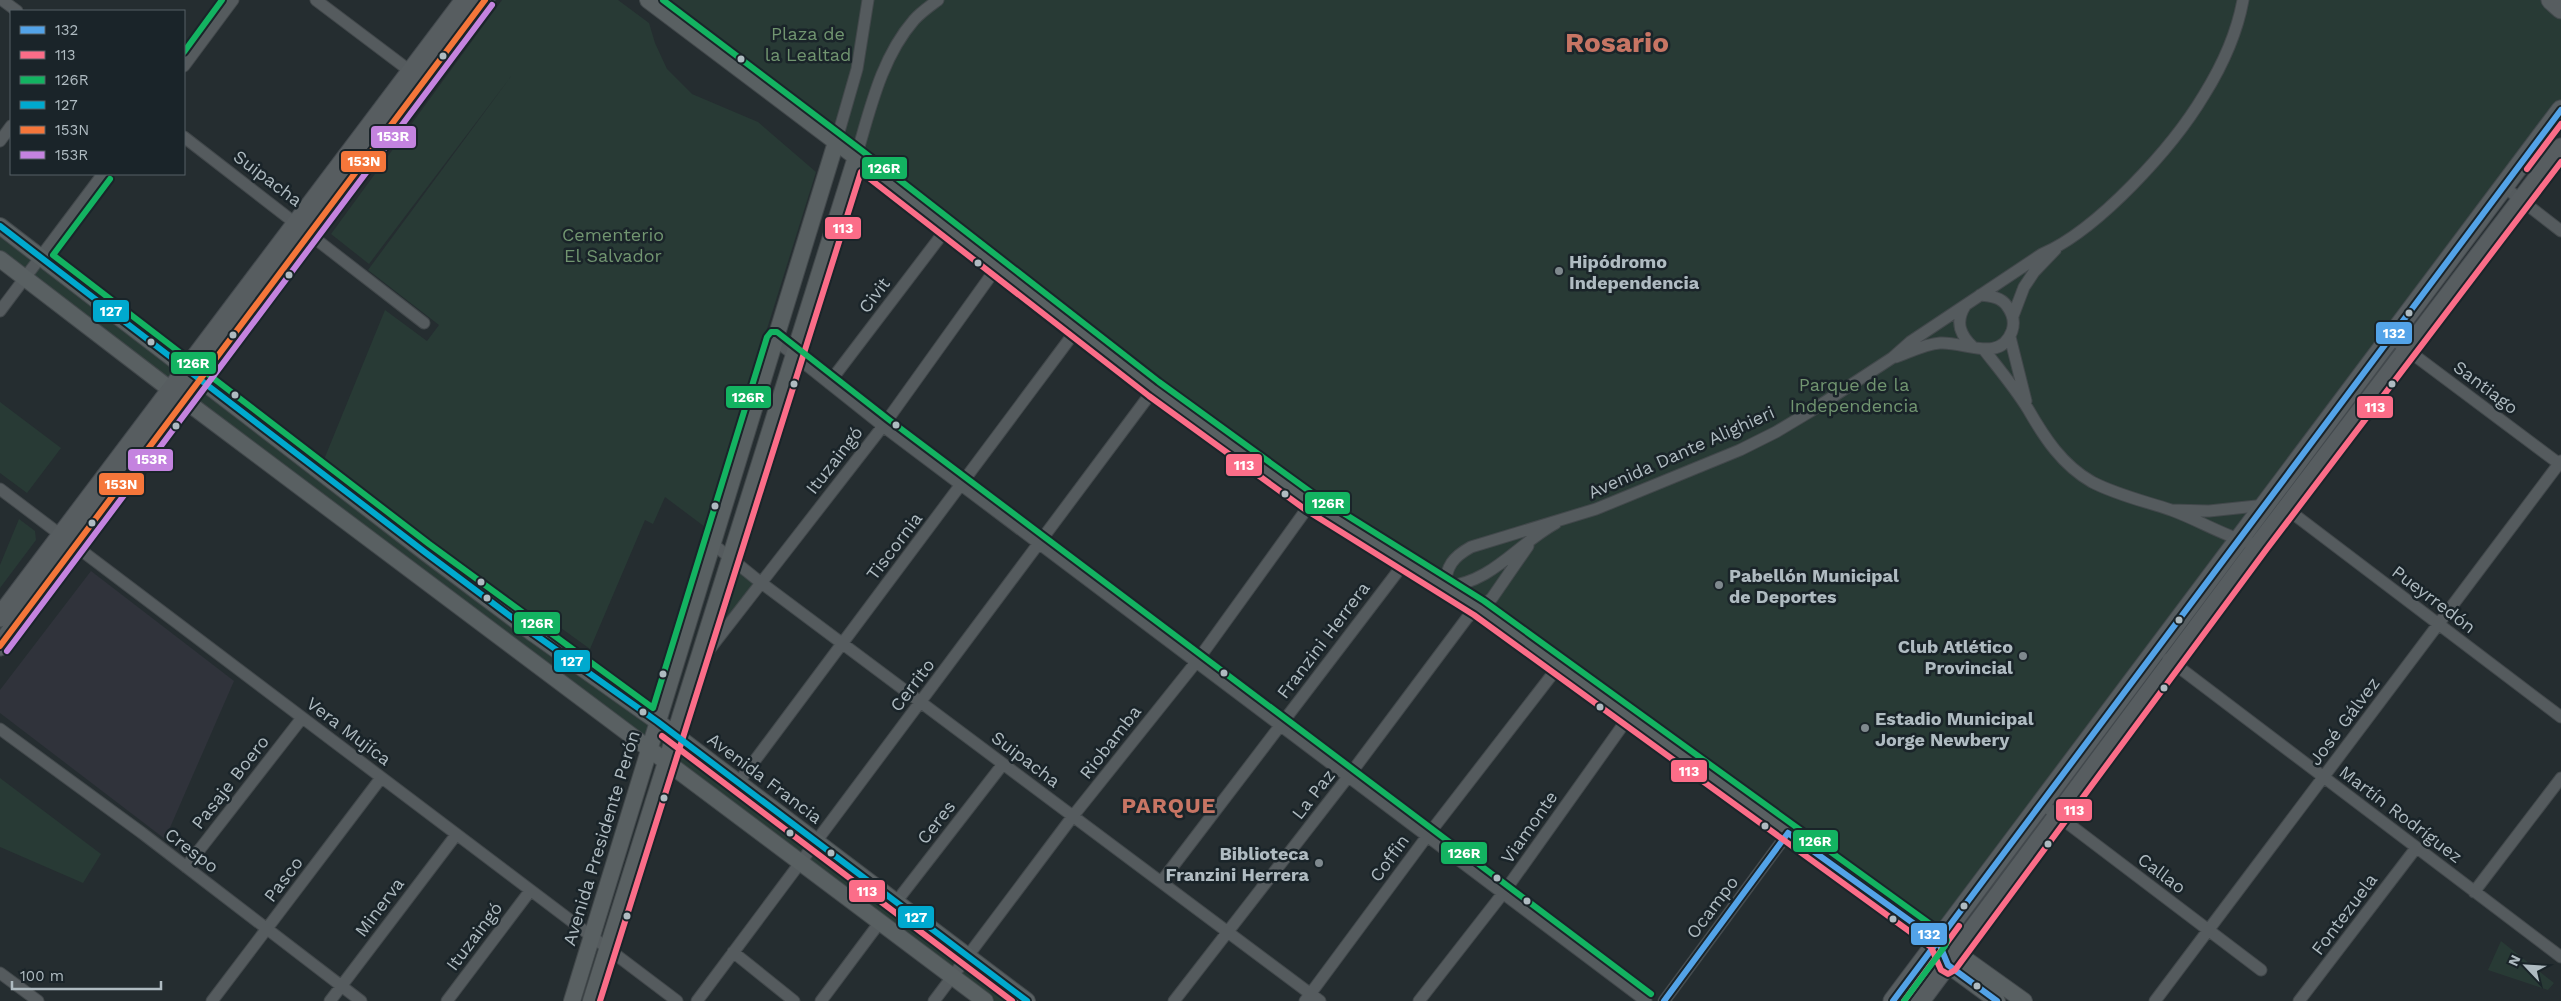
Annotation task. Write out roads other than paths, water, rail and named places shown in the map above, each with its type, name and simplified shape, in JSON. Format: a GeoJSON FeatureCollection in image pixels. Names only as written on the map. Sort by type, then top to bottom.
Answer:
{"type":"FeatureCollection","features":[{"type":"Feature","properties":{"kind":"main road"},"geometry":{"type":"LineString","coordinates":[[418,77],[465,0]]}},
{"type":"Feature","properties":{"kind":"main road"},"geometry":{"type":"LineString","coordinates":[[0,646],[69,540],[418,77],[485,0]]}},
{"type":"Feature","properties":{"kind":"main road"},"geometry":{"type":"LineString","coordinates":[[648,0],[856,157],[1154,389],[1311,503],[1479,608],[1628,718],[1938,941],[1997,1001]]}},
{"type":"Feature","properties":{"kind":"main road"},"geometry":{"type":"LineString","coordinates":[[2551,0],[2561,9]]}},
{"type":"Feature","properties":{"kind":"main road"},"geometry":{"type":"LineString","coordinates":[[1893,1001],[2561,110]]}},
{"type":"Feature","properties":{"kind":"main road","name":"Avenida Presidente Perón"},"geometry":{"type":"LineString","coordinates":[[572,1001],[836,142]]}},
{"type":"Feature","properties":{"kind":"main road"},"geometry":{"type":"LineString","coordinates":[[1920,1001],[2259,545],[2561,148]]}},
{"type":"Feature","properties":{"kind":"main road"},"geometry":{"type":"LineString","coordinates":[[591,1001],[692,671],[856,157]]}},
{"type":"Feature","properties":{"kind":"main road","name":"Avenida Francia"},"geometry":{"type":"LineString","coordinates":[[0,226],[426,553],[581,668],[658,722],[1027,1001]]}},
{"type":"Feature","properties":{"kind":"main road"},"geometry":{"type":"LineString","coordinates":[[0,259],[178,396],[985,1001]]}},
{"type":"Feature","properties":{"kind":"main road"},"geometry":{"type":"LineString","coordinates":[[0,617],[69,540]]}},
{"type":"Feature","properties":{"kind":"main road"},"geometry":{"type":"LineString","coordinates":[[408,568],[426,553]]}},
{"type":"Feature","properties":{"kind":"main road"},"geometry":{"type":"LineString","coordinates":[[566,686],[570,671],[581,668]]}},
{"type":"Feature","properties":{"kind":"main road"},"geometry":{"type":"LineString","coordinates":[[1953,958],[2024,1001]]}},
{"type":"Feature","properties":{"kind":"street"},"geometry":{"type":"LineString","coordinates":[[2,0],[16,10]]}},
{"type":"Feature","properties":{"kind":"street"},"geometry":{"type":"LineString","coordinates":[[185,65],[233,0]]}},
{"type":"Feature","properties":{"kind":"street"},"geometry":{"type":"LineString","coordinates":[[316,0],[418,77]]}},
{"type":"Feature","properties":{"kind":"street"},"geometry":{"type":"LineString","coordinates":[[836,142],[857,69],[868,0]]}},
{"type":"Feature","properties":{"kind":"street"},"geometry":{"type":"LineString","coordinates":[[856,157],[880,79],[893,50],[915,19],[938,0]]}},
{"type":"Feature","properties":{"kind":"street"},"geometry":{"type":"LineString","coordinates":[[2027,408],[2010,337],[2013,327],[2013,316],[2024,287],[2034,272],[2057,247],[2091,222],[2148,168],[2178,131],[2204,96],[2224,58],[2241,14],[2244,0]]}},
{"type":"Feature","properties":{"kind":"street"},"geometry":{"type":"LineString","coordinates":[[0,141],[10,127]]}},
{"type":"Feature","properties":{"kind":"street","name":"Suipacha"},"geometry":{"type":"LineString","coordinates":[[185,138],[304,228],[424,323]]}},
{"type":"Feature","properties":{"kind":"street"},"geometry":{"type":"LineString","coordinates":[[0,311],[102,175]]}},
{"type":"Feature","properties":{"kind":"street"},"geometry":{"type":"LineString","coordinates":[[2503,186],[2561,231]]}},
{"type":"Feature","properties":{"kind":"street","name":"Civit"},"geometry":{"type":"LineString","coordinates":[[830,383],[947,228]]}},
{"type":"Feature","properties":{"kind":"street"},"geometry":{"type":"LineString","coordinates":[[2010,337],[1995,349],[1985,350],[1973,347],[1963,338],[1959,326],[1961,313],[1965,306],[2042,254],[2057,247]]}},
{"type":"Feature","properties":{"kind":"street","name":"Ituzaingó"},"geometry":{"type":"LineString","coordinates":[[692,671],[883,426],[997,267]]}},
{"type":"Feature","properties":{"kind":"street"},"geometry":{"type":"LineString","coordinates":[[1980,296],[1994,296],[2006,304],[2013,316]]}},
{"type":"Feature","properties":{"kind":"street","name":"Avenida Dante Alighieri"},"geometry":{"type":"LineString","coordinates":[[1556,523],[1538,533],[1482,577],[1461,585],[1445,587],[1448,565],[1458,554],[1471,547],[1556,523],[1596,509],[1769,436],[1892,358],[1910,342],[1965,306]]}},
{"type":"Feature","properties":{"kind":"street","name":"Tiscornia"},"geometry":{"type":"LineString","coordinates":[[738,783],[1077,329]]}},
{"type":"Feature","properties":{"kind":"street","name":"Santiago"},"geometry":{"type":"LineString","coordinates":[[2390,337],[2560,463]]}},
{"type":"Feature","properties":{"kind":"street"},"geometry":{"type":"LineString","coordinates":[[776,340],[883,426],[1281,724],[1348,777],[1504,892],[1646,1001]]}},
{"type":"Feature","properties":{"kind":"street","name":"Avenida Dante Alighieri"},"geometry":{"type":"LineString","coordinates":[[1892,358],[1930,344],[1942,343],[1973,347]]}},
{"type":"Feature","properties":{"kind":"street"},"geometry":{"type":"LineString","coordinates":[[1985,350],[2027,408],[2048,444],[2090,481],[2121,496],[2170,510],[2238,540],[2259,545]]}},
{"type":"Feature","properties":{"kind":"street","name":"Cerrito"},"geometry":{"type":"LineString","coordinates":[[697,1001],[799,861],[921,703],[1154,389]]}},
{"type":"Feature","properties":{"kind":"street","name":"José Gálvez"},"geometry":{"type":"LineString","coordinates":[[2155,1001],[2560,463]]}},
{"type":"Feature","properties":{"kind":"street","name":"Vera Mujíca"},"geometry":{"type":"LineString","coordinates":[[0,489],[677,1001]]}},
{"type":"Feature","properties":{"kind":"street","name":"Riobamba"},"geometry":{"type":"LineString","coordinates":[[934,1001],[1074,816],[1197,661],[1311,503]]}},
{"type":"Feature","properties":{"kind":"street"},"geometry":{"type":"LineString","coordinates":[[2170,510],[2244,509],[2265,505],[2287,509]]}},
{"type":"Feature","properties":{"kind":"street","name":"Pueyrredón"},"geometry":{"type":"LineString","coordinates":[[2287,509],[2561,717]]}},
{"type":"Feature","properties":{"kind":"street","name":"Avenida Dante Alighieri"},"geometry":{"type":"LineString","coordinates":[[1479,608],[1492,598],[1538,533]]}},
{"type":"Feature","properties":{"kind":"street","name":"Suipacha"},"geometry":{"type":"LineString","coordinates":[[713,544],[760,582],[1227,931],[1307,997],[1320,1001]]}},
{"type":"Feature","properties":{"kind":"street","name":"Franzini Herrera"},"geometry":{"type":"LineString","coordinates":[[1161,882],[1404,562]]}},
{"type":"Feature","properties":{"kind":"street","name":"La Paz"},"geometry":{"type":"LineString","coordinates":[[1174,1001],[1348,777],[1467,618],[1479,608]]}},
{"type":"Feature","properties":{"kind":"street","name":"Martín Rodríguez"},"geometry":{"type":"LineString","coordinates":[[2156,650],[2561,957]]}},
{"type":"Feature","properties":{"kind":"street","name":"Coffin"},"geometry":{"type":"LineString","coordinates":[[1307,997],[1558,666]]}},
{"type":"Feature","properties":{"kind":"street","name":"Pasaje Boero"},"geometry":{"type":"LineString","coordinates":[[186,867],[302,718]]}},
{"type":"Feature","properties":{"kind":"street","name":"Viamonte"},"geometry":{"type":"LineString","coordinates":[[1419,1001],[1504,892],[1628,718]]}},
{"type":"Feature","properties":{"kind":"street","name":"Crespo"},"geometry":{"type":"LineString","coordinates":[[0,729],[186,867],[361,1001]]}},
{"type":"Feature","properties":{"kind":"street","name":"Ceres"},"geometry":{"type":"LineString","coordinates":[[896,902],[1003,764]]}},
{"type":"Feature","properties":{"kind":"street","name":"Pasco"},"geometry":{"type":"LineString","coordinates":[[212,1001],[381,778]]}},
{"type":"Feature","properties":{"kind":"street"},"geometry":{"type":"LineString","coordinates":[[2474,892],[2561,778]]}},
{"type":"Feature","properties":{"kind":"street","name":"Callao"},"geometry":{"type":"LineString","coordinates":[[2041,803],[2261,970]]}},
{"type":"Feature","properties":{"kind":"street","name":"Ocampo"},"geometry":{"type":"LineString","coordinates":[[1664,1001],[1788,833]]}},
{"type":"Feature","properties":{"kind":"street","name":"Minerva"},"geometry":{"type":"LineString","coordinates":[[330,1001],[456,835]]}},
{"type":"Feature","properties":{"kind":"street","name":"Fontezuela"},"geometry":{"type":"LineString","coordinates":[[2299,1001],[2416,848]]}},
{"type":"Feature","properties":{"kind":"street","name":"Ituzaingó"},"geometry":{"type":"LineString","coordinates":[[447,1001],[530,891]]}},
{"type":"Feature","properties":{"kind":"street"},"geometry":{"type":"LineString","coordinates":[[820,1001],[880,922]]}},
{"type":"Feature","properties":{"kind":"street"},"geometry":{"type":"LineString","coordinates":[[733,952],[794,1001]]}},
{"type":"Feature","properties":{"kind":"street"},"geometry":{"type":"LineString","coordinates":[[0,973],[38,1001]]}},
{"type":"Feature","properties":{"kind":"place","name":"Hipódromo Independencia"},"geometry":{"type":"Point","coordinates":[1559,271]}},
{"type":"Feature","properties":{"kind":"place","name":"Pabellón Municipal de Deportes"},"geometry":{"type":"Point","coordinates":[1719,585]}},
{"type":"Feature","properties":{"kind":"place","name":"Club Atlético Provincial"},"geometry":{"type":"Point","coordinates":[2023,656]}},
{"type":"Feature","properties":{"kind":"place","name":"Estadio Municipal Jorge Newbery"},"geometry":{"type":"Point","coordinates":[1865,728]}},
{"type":"Feature","properties":{"kind":"place","name":"Biblioteca Franzini Herrera"},"geometry":{"type":"Point","coordinates":[1319,863]}},
{"type":"Feature","properties":{"kind":"district","name":"Rosario"},"geometry":{"type":"Point","coordinates":[1617,42]}},
{"type":"Feature","properties":{"kind":"district","name":"PARQUE"},"geometry":{"type":"Point","coordinates":[1169,805]}},
{"type":"Feature","properties":{"kind":"park label","name":"Plaza de la Lealtad"},"geometry":{"type":"Point","coordinates":[808,43]}},
{"type":"Feature","properties":{"kind":"park label","name":"Cementerio El Salvador"},"geometry":{"type":"Point","coordinates":[613,244]}},
{"type":"Feature","properties":{"kind":"park label","name":"Parque de la Independencia"},"geometry":{"type":"Point","coordinates":[1854,394]}}]}
